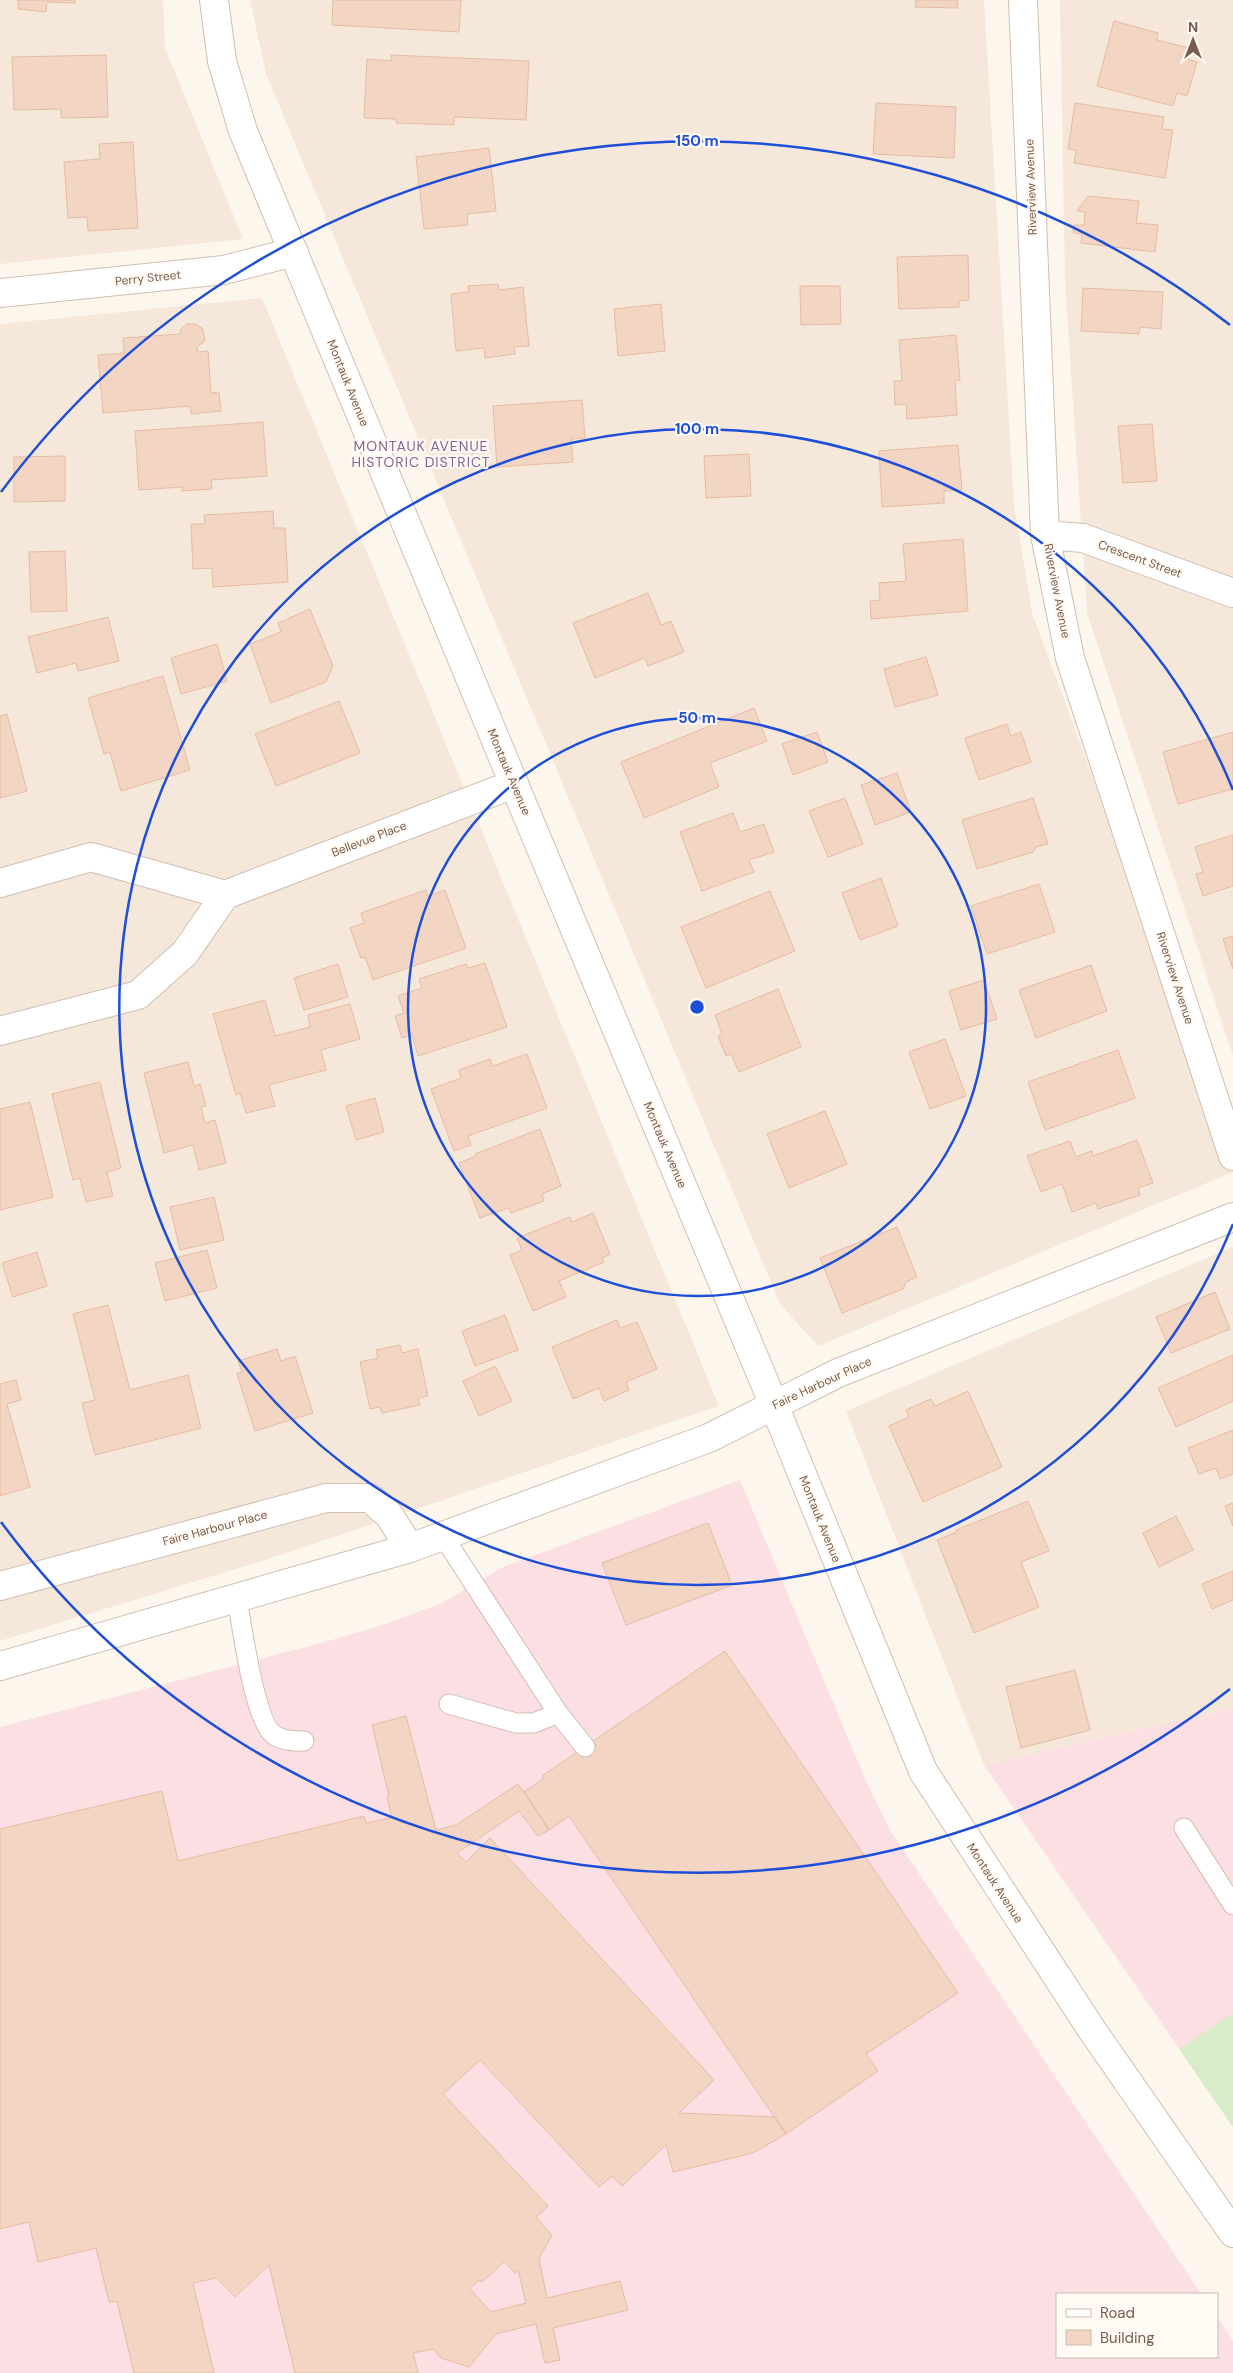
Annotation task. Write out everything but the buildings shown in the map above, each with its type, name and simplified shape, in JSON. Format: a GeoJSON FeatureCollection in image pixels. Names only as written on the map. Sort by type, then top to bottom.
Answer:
{"type":"FeatureCollection","features":[{"type":"Feature","properties":{"kind":"street","name":"Montauk Avenue"},"geometry":{"type":"LineString","coordinates":[[214,0],[222,61],[243,131],[774,1405],[922,1771],[1092,2030],[1233,2233]]}},
{"type":"Feature","properties":{"kind":"street","name":"Riverview Avenue"},"geometry":{"type":"LineString","coordinates":[[1023,0],[1045,535],[1070,658],[1233,1156]]}},
{"type":"Feature","properties":{"kind":"street","name":"Perry Street"},"geometry":{"type":"LineString","coordinates":[[0,293],[224,270],[294,252]]}},
{"type":"Feature","properties":{"kind":"street","name":"Crescent Street"},"geometry":{"type":"LineString","coordinates":[[1045,535],[1083,538],[1233,593]]}},
{"type":"Feature","properties":{"kind":"street","name":"Bellevue Place"},"geometry":{"type":"LineString","coordinates":[[225,894],[514,784]]}},
{"type":"Feature","properties":{"kind":"street"},"geometry":{"type":"LineString","coordinates":[[0,883],[91,857],[225,894],[185,953],[138,995],[0,1031]]}},
{"type":"Feature","properties":{"kind":"street","name":"Faire Harbour Place"},"geometry":{"type":"LineString","coordinates":[[0,1666],[237,1599],[410,1548],[443,1536],[709,1438],[838,1373],[1233,1217]]}},
{"type":"Feature","properties":{"kind":"street","name":"Faire Harbour Place"},"geometry":{"type":"LineString","coordinates":[[0,1586],[326,1498],[370,1498],[389,1516],[410,1548]]}},
{"type":"Feature","properties":{"kind":"lane"},"geometry":{"type":"LineString","coordinates":[[443,1536],[558,1713],[585,1747]]}},
{"type":"Feature","properties":{"kind":"lane"},"geometry":{"type":"LineString","coordinates":[[237,1599],[257,1705],[273,1734],[288,1741],[304,1741]]}},
{"type":"Feature","properties":{"kind":"lane"},"geometry":{"type":"LineString","coordinates":[[449,1704],[516,1723],[534,1723],[558,1713]]}},
{"type":"Feature","properties":{"kind":"lane"},"geometry":{"type":"LineString","coordinates":[[1184,1828],[1233,1905]]}},
{"type":"Feature","properties":{"kind":"shaded area"},"geometry":{"type":"Polygon","coordinates":[[[0,0],[163,0],[165,48],[243,239],[0,264],[0,0]]]}},
{"type":"Feature","properties":{"kind":"shaded area"},"geometry":{"type":"Polygon","coordinates":[[[250,0],[984,0],[1014,505],[1032,613],[1233,1157],[1233,1172],[818,1346],[780,1304],[266,74],[250,0]]]}},
{"type":"Feature","properties":{"kind":"shaded area"},"geometry":{"type":"Polygon","coordinates":[[[1060,0],[1233,0],[1233,1056],[1087,613],[1065,282],[1060,0]]]}},
{"type":"Feature","properties":{"kind":"shaded area"},"geometry":{"type":"Polygon","coordinates":[[[262,298],[719,1406],[281,1555],[0,1641],[0,324],[262,298]]]}},
{"type":"Feature","properties":{"kind":"shaded area"},"geometry":{"type":"Polygon","coordinates":[[[1233,1247],[1233,1708],[984,1765],[846,1411],[1233,1247]]]}},
{"type":"Feature","properties":{"kind":"shaded area"},"geometry":{"type":"Polygon","coordinates":[[[740,1480],[865,1779],[890,1830],[1200,2293],[1056,2293],[1056,2358],[1218,2358],[1218,2318],[1233,2341],[1233,2373],[0,2373],[0,1727],[325,1642],[383,1625],[442,1603],[505,1566],[740,1480]]]}},
{"type":"Feature","properties":{"kind":"shaded area"},"geometry":{"type":"Polygon","coordinates":[[[1233,1708],[1233,2127],[984,1765],[1233,1708]]]}},
{"type":"Feature","properties":{"kind":"green space"},"geometry":{"type":"Polygon","coordinates":[[[1233,2013],[1233,2127],[1179,2049],[1233,2013]]]}},
{"type":"Feature","properties":{"kind":"district","name":"MONTAUK AVENUE HISTORIC DISTRICT"},"geometry":{"type":"Point","coordinates":[421,454]}}]}
